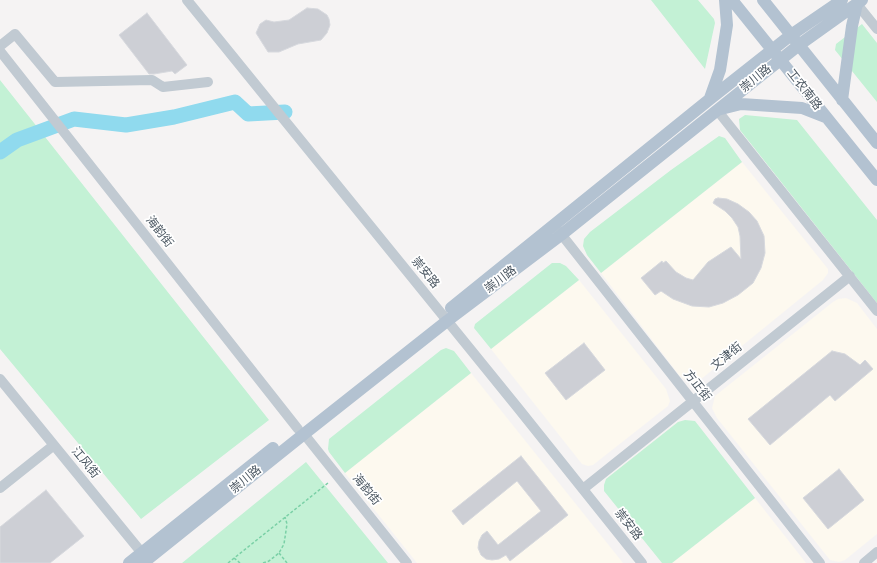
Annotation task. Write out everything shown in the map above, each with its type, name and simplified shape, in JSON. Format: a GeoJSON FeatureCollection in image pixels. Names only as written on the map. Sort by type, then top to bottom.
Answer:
{"type":"FeatureCollection","features":[{"type":"Feature","properties":{"kind":"main road"},"geometry":{"type":"LineString","coordinates":[[710,99],[720,70],[727,25],[725,0]]}},
{"type":"Feature","properties":{"kind":"main road","name":"工农南路"},"geometry":{"type":"LineString","coordinates":[[732,0],[877,180]]}},
{"type":"Feature","properties":{"kind":"main road","name":"工农南路"},"geometry":{"type":"LineString","coordinates":[[764,0],[877,143]]}},
{"type":"Feature","properties":{"kind":"main road","name":"崇川路"},"geometry":{"type":"LineString","coordinates":[[129,563],[145,560],[301,431],[444,318],[554,225],[710,99],[791,35],[842,0]]}},
{"type":"Feature","properties":{"kind":"main road","name":"崇川路"},"geometry":{"type":"LineString","coordinates":[[444,318],[561,235],[799,45],[859,2]]}},
{"type":"Feature","properties":{"kind":"main road"},"geometry":{"type":"LineString","coordinates":[[842,100],[852,26],[859,2]]}},
{"type":"Feature","properties":{"kind":"main road"},"geometry":{"type":"LineString","coordinates":[[717,110],[741,104],[802,108],[826,117]]}},
{"type":"Feature","properties":{"kind":"street","name":"崇安路"},"geometry":{"type":"LineString","coordinates":[[187,0],[642,563]]}},
{"type":"Feature","properties":{"kind":"street"},"geometry":{"type":"LineString","coordinates":[[859,2],[877,29]]}},
{"type":"Feature","properties":{"kind":"street"},"geometry":{"type":"LineString","coordinates":[[0,46],[15,34],[55,82],[152,80],[163,86],[208,82]]}},
{"type":"Feature","properties":{"kind":"street","name":"海韵街"},"geometry":{"type":"LineString","coordinates":[[0,51],[407,563]]}},
{"type":"Feature","properties":{"kind":"street"},"geometry":{"type":"LineString","coordinates":[[717,110],[877,311]]}},
{"type":"Feature","properties":{"kind":"street","name":"方正街"},"geometry":{"type":"LineString","coordinates":[[554,225],[820,563]]}},
{"type":"Feature","properties":{"kind":"street","name":"文津街"},"geometry":{"type":"LineString","coordinates":[[583,489],[850,276]]}},
{"type":"Feature","properties":{"kind":"street","name":"江风街"},"geometry":{"type":"LineString","coordinates":[[0,379],[145,560]]}},
{"type":"Feature","properties":{"kind":"street"},"geometry":{"type":"LineString","coordinates":[[0,488],[54,445]]}},
{"type":"Feature","properties":{"kind":"street"},"geometry":{"type":"LineString","coordinates":[[864,563],[877,552]]}},
{"type":"Feature","properties":{"kind":"path"},"geometry":{"type":"LineString","coordinates":[[228,563],[328,483]]}},
{"type":"Feature","properties":{"kind":"path"},"geometry":{"type":"LineString","coordinates":[[263,563],[270,562],[279,553],[284,544],[287,530],[285,517]]}},
{"type":"Feature","properties":{"kind":"path"},"geometry":{"type":"LineString","coordinates":[[279,553],[287,563]]}},
{"type":"Feature","properties":{"kind":"path"},"geometry":{"type":"LineString","coordinates":[[234,558],[240,563]]}},
{"type":"Feature","properties":{"kind":"shaded area"},"geometry":{"type":"Polygon","coordinates":[[[742,162],[828,269],[828,273],[823,280],[700,380],[693,382],[684,379],[679,375],[601,273],[742,162]]]}},
{"type":"Feature","properties":{"kind":"shaded area"},"geometry":{"type":"Polygon","coordinates":[[[579,280],[666,389],[670,401],[668,406],[593,465],[588,466],[582,464],[491,349],[579,280]]]}},
{"type":"Feature","properties":{"kind":"shaded area"},"geometry":{"type":"Polygon","coordinates":[[[846,298],[857,303],[877,329],[877,534],[845,560],[839,562],[830,560],[717,418],[712,408],[715,396],[833,302],[838,299],[846,298]]]}},
{"type":"Feature","properties":{"kind":"shaded area"},"geometry":{"type":"Polygon","coordinates":[[[471,373],[623,563],[417,563],[345,473],[471,373]]]}},
{"type":"Feature","properties":{"kind":"shaded area"},"geometry":{"type":"Polygon","coordinates":[[[755,498],[806,563],[672,563],[755,498]]]}},
{"type":"Feature","properties":{"kind":"green space"},"geometry":{"type":"Polygon","coordinates":[[[651,0],[698,0],[714,19],[715,23],[705,69],[651,0]]]}},
{"type":"Feature","properties":{"kind":"green space"},"geometry":{"type":"Polygon","coordinates":[[[862,24],[877,43],[877,102],[835,50],[836,44],[862,24]]]}},
{"type":"Feature","properties":{"kind":"green space"},"geometry":{"type":"Polygon","coordinates":[[[0,80],[269,420],[141,519],[0,349],[0,80]]]}},
{"type":"Feature","properties":{"kind":"green space"},"geometry":{"type":"Polygon","coordinates":[[[745,115],[797,120],[877,220],[877,303],[740,130],[739,119],[745,115]]]}},
{"type":"Feature","properties":{"kind":"green space"},"geometry":{"type":"Polygon","coordinates":[[[719,136],[725,138],[742,162],[601,273],[587,255],[583,246],[584,239],[590,232],[671,170],[719,136]]]}},
{"type":"Feature","properties":{"kind":"green space"},"geometry":{"type":"Polygon","coordinates":[[[552,263],[560,263],[566,266],[579,280],[491,349],[474,328],[475,324],[552,263]]]}},
{"type":"Feature","properties":{"kind":"green space"},"geometry":{"type":"Polygon","coordinates":[[[446,348],[454,351],[471,373],[345,473],[329,452],[329,439],[441,350],[446,348]]]}},
{"type":"Feature","properties":{"kind":"green space"},"geometry":{"type":"Polygon","coordinates":[[[685,420],[695,421],[755,498],[672,563],[662,563],[604,491],[604,485],[606,479],[678,422],[685,420]]]}},
{"type":"Feature","properties":{"kind":"green space"},"geometry":{"type":"Polygon","coordinates":[[[306,462],[388,563],[182,563],[306,462]]]}},
{"type":"Feature","properties":{"kind":"building"},"geometry":{"type":"Polygon","coordinates":[[[307,8],[318,9],[327,15],[329,19],[330,25],[327,33],[321,40],[298,44],[279,52],[268,52],[256,33],[260,24],[266,20],[274,22],[289,20],[307,8]]]}},
{"type":"Feature","properties":{"kind":"building"},"geometry":{"type":"Polygon","coordinates":[[[147,13],[187,65],[175,74],[172,71],[149,74],[119,35],[147,13]]]}},
{"type":"Feature","properties":{"kind":"building"},"geometry":{"type":"Polygon","coordinates":[[[715,199],[727,199],[738,204],[749,212],[757,221],[764,236],[765,253],[761,268],[753,283],[738,295],[723,303],[709,307],[692,306],[673,299],[661,291],[655,295],[641,278],[662,261],[663,263],[666,261],[676,272],[693,280],[708,262],[731,247],[741,259],[738,227],[725,211],[713,203],[715,199]]]}},
{"type":"Feature","properties":{"kind":"building"},"geometry":{"type":"Polygon","coordinates":[[[584,343],[605,370],[566,400],[545,373],[584,343]]]}},
{"type":"Feature","properties":{"kind":"building"},"geometry":{"type":"Polygon","coordinates":[[[832,351],[845,354],[860,365],[865,360],[873,369],[835,401],[830,395],[770,445],[748,419],[832,351]]]}},
{"type":"Feature","properties":{"kind":"building"},"geometry":{"type":"Polygon","coordinates":[[[521,456],[568,515],[510,561],[506,555],[499,559],[486,559],[481,555],[478,548],[482,535],[487,531],[498,545],[541,511],[517,481],[463,525],[452,511],[521,456]]]}},
{"type":"Feature","properties":{"kind":"building"},"geometry":{"type":"Polygon","coordinates":[[[839,469],[864,500],[828,529],[803,498],[839,469]]]}},
{"type":"Feature","properties":{"kind":"building"},"geometry":{"type":"Polygon","coordinates":[[[46,490],[84,536],[50,563],[0,563],[0,527],[46,490]]]}},
{"type":"Feature","properties":{"kind":"waterway"},"geometry":{"type":"LineString","coordinates":[[0,152],[17,140],[74,119],[126,125],[174,117],[235,102],[248,114],[285,112]]}}]}
